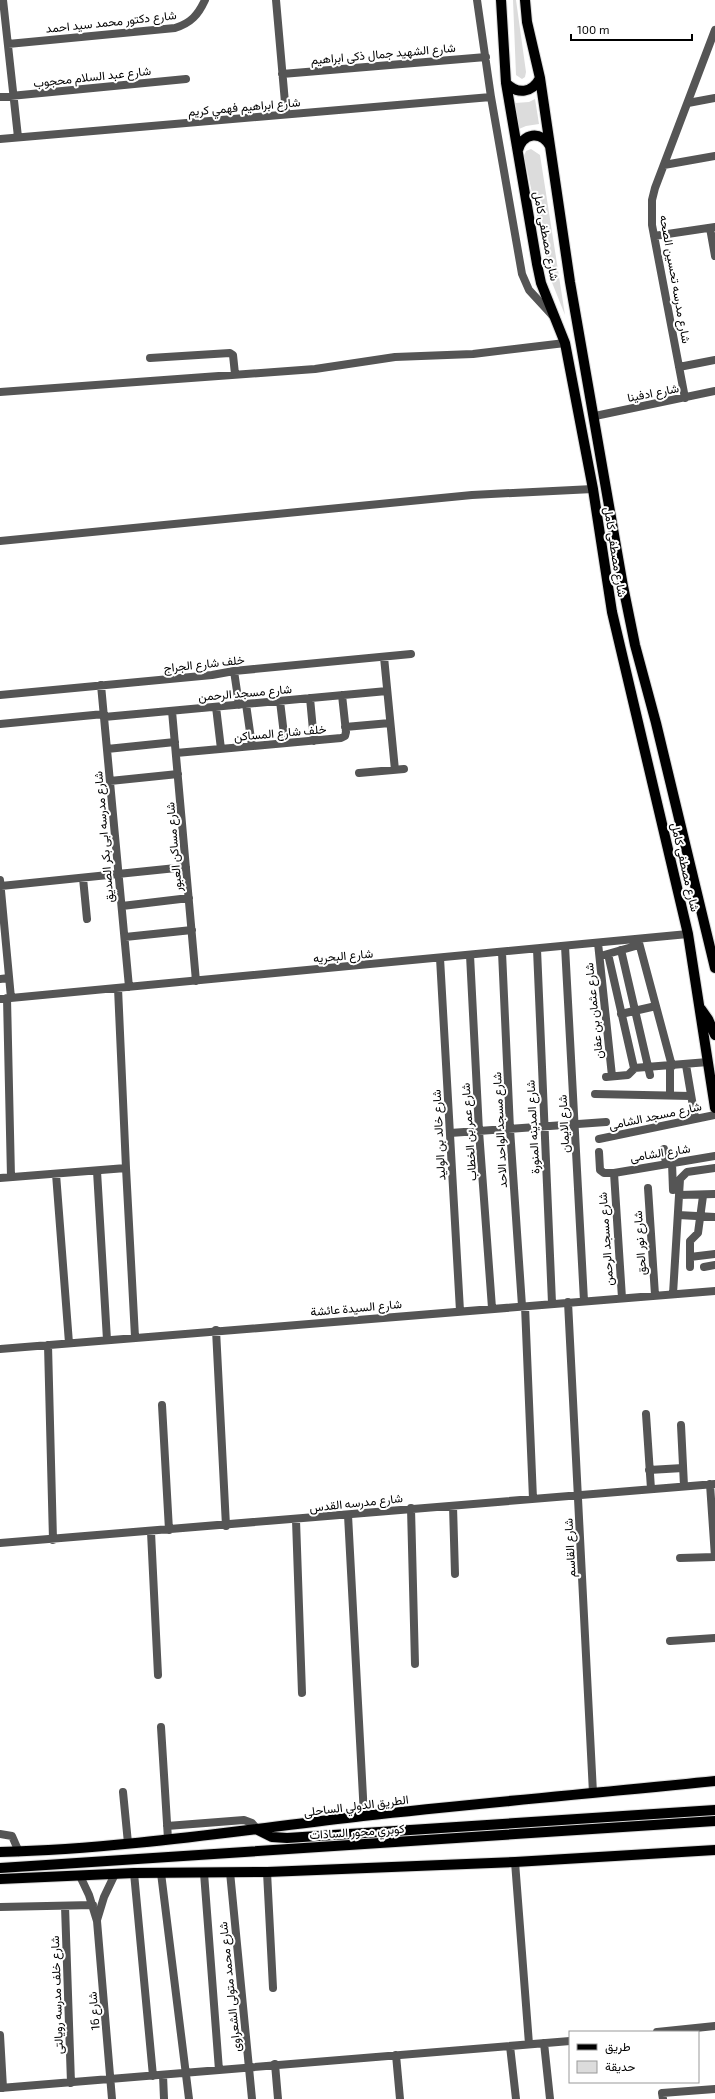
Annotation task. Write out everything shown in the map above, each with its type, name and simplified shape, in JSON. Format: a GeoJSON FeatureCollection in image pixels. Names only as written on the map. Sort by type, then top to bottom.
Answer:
{"type":"FeatureCollection","features":[{"type":"Feature","properties":{"kind":"main road","name":"شارع مصطفى كامل"},"geometry":{"type":"LineString","coordinates":[[501,0],[506,83],[537,264],[541,283],[565,343],[593,489],[612,612],[688,934],[715,1108]]}},
{"type":"Feature","properties":{"kind":"main road","name":"شارع مصطفى كامل"},"geometry":{"type":"LineString","coordinates":[[525,0],[527,22],[540,78],[570,282],[595,416],[623,586],[635,645],[656,724],[715,968]]}},
{"type":"Feature","properties":{"kind":"main road"},"geometry":{"type":"LineString","coordinates":[[506,83],[517,91],[524,91],[531,89],[540,78]]}},
{"type":"Feature","properties":{"kind":"main road"},"geometry":{"type":"LineString","coordinates":[[518,150],[520,143],[525,137],[532,135],[540,136],[546,140],[550,146]]}},
{"type":"Feature","properties":{"kind":"main road"},"geometry":{"type":"LineString","coordinates":[[700,1008],[708,1019],[715,1035]]}},
{"type":"Feature","properties":{"kind":"main road","name":"الطريق الدولي الساحلى"},"geometry":{"type":"LineString","coordinates":[[0,1852],[19,1852],[128,1843],[258,1830],[364,1816],[715,1781]]}},
{"type":"Feature","properties":{"kind":"main road","name":"كوبري محور السادات"},"geometry":{"type":"LineString","coordinates":[[258,1830],[272,1836],[287,1838],[715,1810]]}},
{"type":"Feature","properties":{"kind":"main road","name":"كوبري محور السادات"},"geometry":{"type":"LineString","coordinates":[[0,1868],[715,1821]]}},
{"type":"Feature","properties":{"kind":"main road"},"geometry":{"type":"LineString","coordinates":[[0,1879],[134,1873],[267,1872],[515,1862],[715,1850]]}},
{"type":"Feature","properties":{"kind":"street"},"geometry":{"type":"LineString","coordinates":[[3,0],[2,17],[8,44],[18,138]]}},
{"type":"Feature","properties":{"kind":"street","name":"شارع دكتور محمد سيد احمد"},"geometry":{"type":"LineString","coordinates":[[8,44],[175,28],[186,25],[194,19],[204,0]]}},
{"type":"Feature","properties":{"kind":"street"},"geometry":{"type":"LineString","coordinates":[[276,0],[286,114]]}},
{"type":"Feature","properties":{"kind":"street"},"geometry":{"type":"LineString","coordinates":[[477,0],[491,97],[522,274],[529,290],[555,317]]}},
{"type":"Feature","properties":{"kind":"street","name":"شارع مدرسه تحسين الصحه"},"geometry":{"type":"LineString","coordinates":[[685,398],[652,225],[652,200],[715,30]]}},
{"type":"Feature","properties":{"kind":"street","name":"شارع الشهيد جمال ذكى ابراهيم"},"geometry":{"type":"LineString","coordinates":[[282,74],[486,57]]}},
{"type":"Feature","properties":{"kind":"street","name":"شارع عبد السلام محجوب"},"geometry":{"type":"LineString","coordinates":[[0,98],[186,79]]}},
{"type":"Feature","properties":{"kind":"street","name":"شارع ابراهيم فهمي كريم"},"geometry":{"type":"LineString","coordinates":[[0,139],[491,97]]}},
{"type":"Feature","properties":{"kind":"street"},"geometry":{"type":"LineString","coordinates":[[688,103],[715,98]]}},
{"type":"Feature","properties":{"kind":"street"},"geometry":{"type":"LineString","coordinates":[[664,165],[715,156]]}},
{"type":"Feature","properties":{"kind":"street"},"geometry":{"type":"LineString","coordinates":[[654,236],[712,227],[715,256]]}},
{"type":"Feature","properties":{"kind":"street"},"geometry":{"type":"LineString","coordinates":[[0,392],[315,369],[395,357],[473,354],[517,350],[565,343]]}},
{"type":"Feature","properties":{"kind":"street"},"geometry":{"type":"LineString","coordinates":[[150,358],[230,353],[233,355],[235,374]]}},
{"type":"Feature","properties":{"kind":"street"},"geometry":{"type":"LineString","coordinates":[[679,367],[715,360]]}},
{"type":"Feature","properties":{"kind":"street","name":"شارع ادفينا"},"geometry":{"type":"LineString","coordinates":[[595,416],[715,391]]}},
{"type":"Feature","properties":{"kind":"street"},"geometry":{"type":"LineString","coordinates":[[0,541],[472,495],[593,489]]}},
{"type":"Feature","properties":{"kind":"street","name":"خلف شارع الجراج"},"geometry":{"type":"LineString","coordinates":[[0,695],[212,676],[234,672],[412,654]]}},
{"type":"Feature","properties":{"kind":"street"},"geometry":{"type":"LineString","coordinates":[[384,656],[395,770]]}},
{"type":"Feature","properties":{"kind":"street"},"geometry":{"type":"LineString","coordinates":[[234,672],[252,746]]}},
{"type":"Feature","properties":{"kind":"street","name":"شارع مدرسه ابى بكر الصديق"},"geometry":{"type":"LineString","coordinates":[[101,685],[129,987]]}},
{"type":"Feature","properties":{"kind":"street","name":"شارع مسجد الرحمن"},"geometry":{"type":"LineString","coordinates":[[0,724],[172,711],[387,691]]}},
{"type":"Feature","properties":{"kind":"street"},"geometry":{"type":"LineString","coordinates":[[342,695],[345,728],[390,723]]}},
{"type":"Feature","properties":{"kind":"street"},"geometry":{"type":"LineString","coordinates":[[310,698],[314,741]]}},
{"type":"Feature","properties":{"kind":"street"},"geometry":{"type":"LineString","coordinates":[[280,701],[285,743]]}},
{"type":"Feature","properties":{"kind":"street"},"geometry":{"type":"LineString","coordinates":[[216,707],[221,749]]}},
{"type":"Feature","properties":{"kind":"street","name":"شارع مساكن العبور"},"geometry":{"type":"LineString","coordinates":[[172,711],[196,981]]}},
{"type":"Feature","properties":{"kind":"street","name":"خلف شارع المساكن"},"geometry":{"type":"LineString","coordinates":[[176,753],[341,738],[346,734],[345,728]]}},
{"type":"Feature","properties":{"kind":"street"},"geometry":{"type":"LineString","coordinates":[[107,749],[175,742]]}},
{"type":"Feature","properties":{"kind":"street"},"geometry":{"type":"LineString","coordinates":[[359,773],[404,769]]}},
{"type":"Feature","properties":{"kind":"street"},"geometry":{"type":"LineString","coordinates":[[110,781],[178,774]]}},
{"type":"Feature","properties":{"kind":"street"},"geometry":{"type":"LineString","coordinates":[[0,886],[186,867]]}},
{"type":"Feature","properties":{"kind":"street"},"geometry":{"type":"LineString","coordinates":[[83,878],[87,918]]}},
{"type":"Feature","properties":{"kind":"street"},"geometry":{"type":"LineString","coordinates":[[0,880],[2,917],[9,978],[6,998],[12,1178]]}},
{"type":"Feature","properties":{"kind":"street"},"geometry":{"type":"LineString","coordinates":[[122,906],[189,898]]}},
{"type":"Feature","properties":{"kind":"street"},"geometry":{"type":"LineString","coordinates":[[125,937],[192,930]]}},
{"type":"Feature","properties":{"kind":"street","name":"شارع البحريه"},"geometry":{"type":"LineString","coordinates":[[6,998],[598,943],[639,942],[688,934]]}},
{"type":"Feature","properties":{"kind":"street"},"geometry":{"type":"LineString","coordinates":[[670,1094],[671,1066],[639,942],[604,956],[621,1014],[634,1069],[650,1072],[671,1066],[708,1062]]}},
{"type":"Feature","properties":{"kind":"street","name":"شارع عثمان بن عفان"},"geometry":{"type":"LineString","coordinates":[[598,943],[604,956],[609,1077],[628,1075],[634,1069]]}},
{"type":"Feature","properties":{"kind":"street","name":"شارع الايمان"},"geometry":{"type":"LineString","coordinates":[[565,946],[584,1301]]}},
{"type":"Feature","properties":{"kind":"street","name":"شارع المدينه المنورة"},"geometry":{"type":"LineString","coordinates":[[536,949],[552,1303]]}},
{"type":"Feature","properties":{"kind":"street"},"geometry":{"type":"LineString","coordinates":[[621,950],[650,1072]]}},
{"type":"Feature","properties":{"kind":"street","name":"شارع مسجد الواحد الاحد"},"geometry":{"type":"LineString","coordinates":[[502,952],[510,1129],[524,1306],[532,1499]]}},
{"type":"Feature","properties":{"kind":"street","name":"شارع عمر بن الخطاب"},"geometry":{"type":"LineString","coordinates":[[470,955],[479,1131],[492,1308]]}},
{"type":"Feature","properties":{"kind":"street","name":"شارع خالد بن الوليد"},"geometry":{"type":"LineString","coordinates":[[440,958],[460,1311]]}},
{"type":"Feature","properties":{"kind":"street"},"geometry":{"type":"LineString","coordinates":[[0,979],[9,978]]}},
{"type":"Feature","properties":{"kind":"street"},"geometry":{"type":"LineString","coordinates":[[118,988],[135,1337]]}},
{"type":"Feature","properties":{"kind":"street"},"geometry":{"type":"LineString","coordinates":[[621,1014],[656,1006]]}},
{"type":"Feature","properties":{"kind":"street"},"geometry":{"type":"LineString","coordinates":[[686,1065],[695,1118]]}},
{"type":"Feature","properties":{"kind":"street"},"geometry":{"type":"LineString","coordinates":[[595,1094],[670,1094],[691,1096]]}},
{"type":"Feature","properties":{"kind":"street","name":"شارع مسجد الشامى"},"geometry":{"type":"LineString","coordinates":[[600,1139],[715,1115]]}},
{"type":"Feature","properties":{"kind":"street"},"geometry":{"type":"LineString","coordinates":[[450,1133],[606,1122]]}},
{"type":"Feature","properties":{"kind":"street"},"geometry":{"type":"LineString","coordinates":[[664,1149],[676,1192],[678,1215],[672,1294]]}},
{"type":"Feature","properties":{"kind":"street"},"geometry":{"type":"LineString","coordinates":[[599,1152],[600,1170],[604,1173],[613,1175]]}},
{"type":"Feature","properties":{"kind":"street","name":"شارع الشامى"},"geometry":{"type":"LineString","coordinates":[[613,1175],[669,1163],[715,1156]]}},
{"type":"Feature","properties":{"kind":"street"},"geometry":{"type":"LineString","coordinates":[[0,1178],[126,1168]]}},
{"type":"Feature","properties":{"kind":"street"},"geometry":{"type":"LineString","coordinates":[[676,1192],[680,1179],[684,1173],[715,1168]]}},
{"type":"Feature","properties":{"kind":"street"},"geometry":{"type":"LineString","coordinates":[[97,1171],[107,1340]]}},
{"type":"Feature","properties":{"kind":"street"},"geometry":{"type":"LineString","coordinates":[[56,1174],[69,1343]]}},
{"type":"Feature","properties":{"kind":"street","name":"شارع مسجد الرحمن"},"geometry":{"type":"LineString","coordinates":[[613,1175],[622,1298]]}},
{"type":"Feature","properties":{"kind":"street","name":"شارع نور الحق"},"geometry":{"type":"LineString","coordinates":[[648,1188],[655,1295]]}},
{"type":"Feature","properties":{"kind":"street"},"geometry":{"type":"LineString","coordinates":[[676,1192],[703,1196],[715,1194]]}},
{"type":"Feature","properties":{"kind":"street"},"geometry":{"type":"LineString","coordinates":[[690,1267],[691,1240],[698,1233],[703,1196]]}},
{"type":"Feature","properties":{"kind":"street"},"geometry":{"type":"LineString","coordinates":[[678,1215],[715,1217]]}},
{"type":"Feature","properties":{"kind":"street"},"geometry":{"type":"LineString","coordinates":[[676,1248],[690,1249]]}},
{"type":"Feature","properties":{"kind":"street"},"geometry":{"type":"LineString","coordinates":[[690,1258],[715,1254]]}},
{"type":"Feature","properties":{"kind":"street"},"geometry":{"type":"LineString","coordinates":[[704,1267],[715,1265]]}},
{"type":"Feature","properties":{"kind":"street","name":"شارع السيدة عائشة"},"geometry":{"type":"LineString","coordinates":[[0,1349],[715,1290]]}},
{"type":"Feature","properties":{"kind":"street","name":"شارع القاسم"},"geometry":{"type":"LineString","coordinates":[[568,1302],[593,1793]]}},
{"type":"Feature","properties":{"kind":"street"},"geometry":{"type":"LineString","coordinates":[[216,1330],[226,1526]]}},
{"type":"Feature","properties":{"kind":"street"},"geometry":{"type":"LineString","coordinates":[[48,1345],[53,1540]]}},
{"type":"Feature","properties":{"kind":"street"},"geometry":{"type":"LineString","coordinates":[[162,1405],[169,1530]]}},
{"type":"Feature","properties":{"kind":"street"},"geometry":{"type":"LineString","coordinates":[[646,1414],[651,1489]]}},
{"type":"Feature","properties":{"kind":"street"},"geometry":{"type":"LineString","coordinates":[[681,1425],[684,1486]]}},
{"type":"Feature","properties":{"kind":"street"},"geometry":{"type":"LineString","coordinates":[[649,1470],[683,1468]]}},
{"type":"Feature","properties":{"kind":"street"},"geometry":{"type":"LineString","coordinates":[[680,1558],[715,1557],[712,1484]]}},
{"type":"Feature","properties":{"kind":"street","name":"شارع مدرسه القدس"},"geometry":{"type":"LineString","coordinates":[[0,1544],[296,1520],[411,1508],[453,1506],[712,1484]]}},
{"type":"Feature","properties":{"kind":"street"},"geometry":{"type":"LineString","coordinates":[[453,1506],[455,1574]]}},
{"type":"Feature","properties":{"kind":"street"},"geometry":{"type":"LineString","coordinates":[[411,1508],[415,1664]]}},
{"type":"Feature","properties":{"kind":"street"},"geometry":{"type":"LineString","coordinates":[[348,1515],[364,1816]]}},
{"type":"Feature","properties":{"kind":"street"},"geometry":{"type":"LineString","coordinates":[[296,1520],[302,1693]]}},
{"type":"Feature","properties":{"kind":"street"},"geometry":{"type":"LineString","coordinates":[[151,1532],[158,1675]]}},
{"type":"Feature","properties":{"kind":"street"},"geometry":{"type":"LineString","coordinates":[[670,1641],[715,1638]]}},
{"type":"Feature","properties":{"kind":"street"},"geometry":{"type":"LineString","coordinates":[[161,1727],[168,1839]]}},
{"type":"Feature","properties":{"kind":"street"},"geometry":{"type":"LineString","coordinates":[[123,1792],[128,1843]]}},
{"type":"Feature","properties":{"kind":"street"},"geometry":{"type":"LineString","coordinates":[[167,1826],[244,1820],[252,1823],[258,1830]]}},
{"type":"Feature","properties":{"kind":"street"},"geometry":{"type":"LineString","coordinates":[[0,1834],[12,1836],[19,1852]]}},
{"type":"Feature","properties":{"kind":"street"},"geometry":{"type":"LineString","coordinates":[[515,1862],[530,2044]]}},
{"type":"Feature","properties":{"kind":"street","name":"شارع محمد متولى الشعراوى"},"geometry":{"type":"LineString","coordinates":[[230,1872],[252,2099]]}},
{"type":"Feature","properties":{"kind":"street"},"geometry":{"type":"LineString","coordinates":[[267,1872],[273,1988]]}},
{"type":"Feature","properties":{"kind":"street"},"geometry":{"type":"LineString","coordinates":[[134,1873],[153,2076]]}},
{"type":"Feature","properties":{"kind":"street"},"geometry":{"type":"LineString","coordinates":[[161,1873],[187,2072],[189,2099]]}},
{"type":"Feature","properties":{"kind":"street"},"geometry":{"type":"LineString","coordinates":[[204,1873],[219,2070]]}},
{"type":"Feature","properties":{"kind":"street","name":"شارع 16"},"geometry":{"type":"LineString","coordinates":[[97,1921],[104,1897],[116,1874]]}},
{"type":"Feature","properties":{"kind":"street","name":"شارع 16"},"geometry":{"type":"LineString","coordinates":[[80,1876],[93,1905],[97,1921],[112,2099]]}},
{"type":"Feature","properties":{"kind":"street"},"geometry":{"type":"LineString","coordinates":[[0,1907],[93,1905]]}},
{"type":"Feature","properties":{"kind":"street","name":"شارع خلف مدرسه رويالتى"},"geometry":{"type":"LineString","coordinates":[[65,1906],[71,2082]]}},
{"type":"Feature","properties":{"kind":"street"},"geometry":{"type":"LineString","coordinates":[[668,2031],[715,2026]]}},
{"type":"Feature","properties":{"kind":"street"},"geometry":{"type":"LineString","coordinates":[[0,2035],[2,2088],[569,2040]]}},
{"type":"Feature","properties":{"kind":"street"},"geometry":{"type":"LineString","coordinates":[[544,2043],[550,2099]]}},
{"type":"Feature","properties":{"kind":"street"},"geometry":{"type":"LineString","coordinates":[[510,2046],[516,2099]]}},
{"type":"Feature","properties":{"kind":"street"},"geometry":{"type":"LineString","coordinates":[[396,2055],[400,2099]]}},
{"type":"Feature","properties":{"kind":"street"},"geometry":{"type":"LineString","coordinates":[[275,2064],[278,2099]]}},
{"type":"Feature","properties":{"kind":"street"},"geometry":{"type":"LineString","coordinates":[[163,2075],[164,2099]]}},
{"type":"Feature","properties":{"kind":"street"},"geometry":{"type":"LineString","coordinates":[[663,2099],[662,2093],[715,2089]]}},
{"type":"Feature","properties":{"kind":"green space"},"geometry":{"type":"Polygon","coordinates":[[[513,0],[516,0],[526,72],[525,77],[522,79],[516,75],[513,0]]]}},
{"type":"Feature","properties":{"kind":"green space"},"geometry":{"type":"Polygon","coordinates":[[[535,99],[539,124],[526,126],[519,129],[515,103],[529,102],[535,99]]]}},
{"type":"Feature","properties":{"kind":"green space"},"geometry":{"type":"Polygon","coordinates":[[[531,149],[540,155],[565,315],[551,280],[524,156],[526,151],[531,149]]]}}]}
